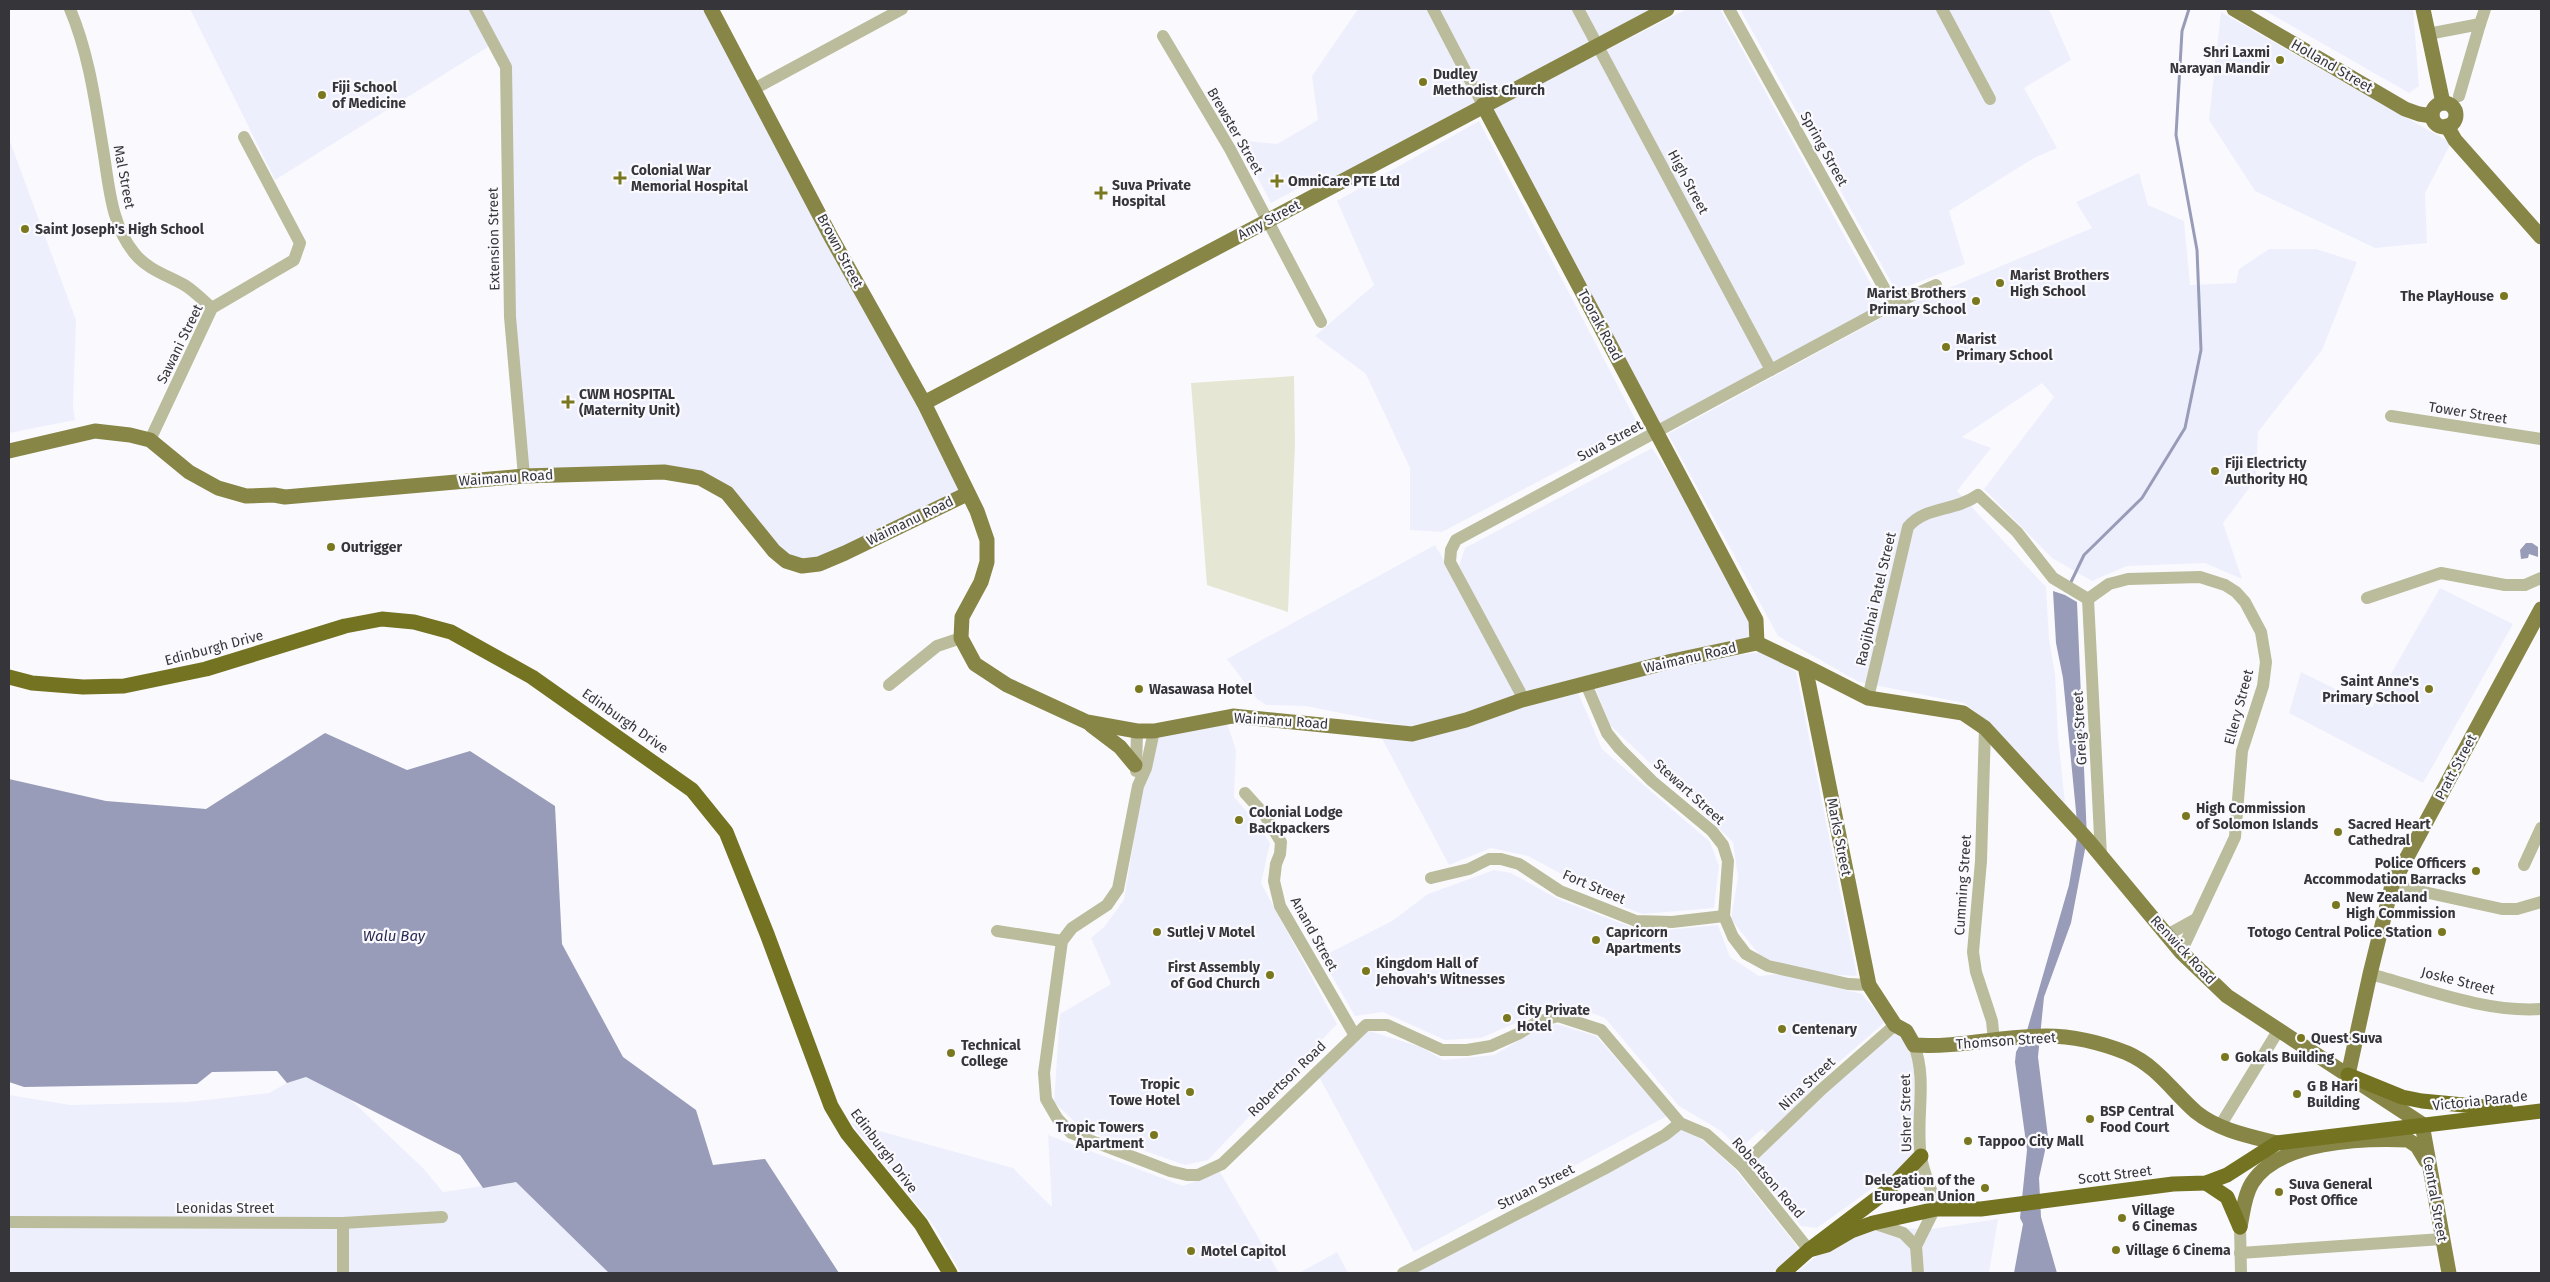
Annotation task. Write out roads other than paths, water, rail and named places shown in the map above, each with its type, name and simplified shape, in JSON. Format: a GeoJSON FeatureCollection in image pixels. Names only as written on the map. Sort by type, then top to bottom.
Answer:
{"type":"FeatureCollection","features":[{"type":"Feature","properties":{"kind":"highway","name":"Edinburgh Drive"},"geometry":{"type":"LineString","coordinates":[[9,677],[40,684],[83,687],[124,686],[206,669],[345,626],[382,619],[414,622],[451,632],[532,677],[658,764],[692,790],[726,832],[767,934],[831,1106],[847,1133],[921,1224],[950,1273]]}},
{"type":"Feature","properties":{"kind":"highway"},"geometry":{"type":"LineString","coordinates":[[2348,1075],[2402,1097],[2422,1101],[2538,1112]]}},
{"type":"Feature","properties":{"kind":"highway","name":"Victoria Parade"},"geometry":{"type":"LineString","coordinates":[[2422,1124],[2538,1112]]}},
{"type":"Feature","properties":{"kind":"highway","name":"Scott Street"},"geometry":{"type":"LineString","coordinates":[[1809,1250],[1827,1245],[1851,1231],[1873,1223],[1936,1210],[1981,1209],[2172,1184],[2206,1183],[2227,1175],[2277,1143],[2422,1124]]}},
{"type":"Feature","properties":{"kind":"highway"},"geometry":{"type":"LineString","coordinates":[[1783,1273],[1809,1250],[1888,1190],[1921,1156]]}},
{"type":"Feature","properties":{"kind":"highway"},"geometry":{"type":"LineString","coordinates":[[2206,1183],[2226,1197],[2240,1227]]}},
{"type":"Feature","properties":{"kind":"main road","name":"Brown Street"},"geometry":{"type":"LineString","coordinates":[[712,9],[832,237],[924,403],[967,494]]}},
{"type":"Feature","properties":{"kind":"main road","name":"Amy Street"},"geometry":{"type":"LineString","coordinates":[[924,403],[1597,44],[1667,9]]}},
{"type":"Feature","properties":{"kind":"main road","name":"Holland Street"},"geometry":{"type":"LineString","coordinates":[[2234,9],[2405,109],[2432,116]]}},
{"type":"Feature","properties":{"kind":"main road"},"geometry":{"type":"LineString","coordinates":[[2423,9],[2443,103]]}},
{"type":"Feature","properties":{"kind":"main road"},"geometry":{"type":"LineString","coordinates":[[2443,103],[2453,107],[2456,114],[2454,122],[2447,126],[2436,123],[2432,116],[2436,106],[2443,103]]}},
{"type":"Feature","properties":{"kind":"main road","name":"Toorak Road"},"geometry":{"type":"LineString","coordinates":[[1483,105],[1756,620],[1757,643]]}},
{"type":"Feature","properties":{"kind":"main road"},"geometry":{"type":"LineString","coordinates":[[2447,126],[2455,140],[2541,237]]}},
{"type":"Feature","properties":{"kind":"main road","name":"Waimanu Road"},"geometry":{"type":"LineString","coordinates":[[9,451],[95,431],[130,435],[150,440],[189,472],[218,488],[246,496],[274,494],[286,497],[524,476],[664,472],[700,478],[728,493],[774,551],[786,560],[802,566],[818,564],[845,553],[967,494],[977,511],[987,540],[987,562],[981,582],[962,617],[961,638],[975,664],[1007,685],[1087,722],[1137,731],[1154,731],[1233,716],[1412,734],[1466,720],[1522,700],[1672,661],[1757,643]]}},
{"type":"Feature","properties":{"kind":"main road","name":"Pratt Street"},"geometry":{"type":"LineString","coordinates":[[2348,1075],[2392,885],[2541,609]]}},
{"type":"Feature","properties":{"kind":"main road"},"geometry":{"type":"LineString","coordinates":[[1757,643],[1868,698],[1963,713],[1985,728]]}},
{"type":"Feature","properties":{"kind":"main road","name":"Marks Street"},"geometry":{"type":"LineString","coordinates":[[1805,666],[1868,985],[1895,1025],[1906,1031],[1914,1045]]}},
{"type":"Feature","properties":{"kind":"main road"},"geometry":{"type":"LineString","coordinates":[[1087,722],[1120,748],[1136,766]]}},
{"type":"Feature","properties":{"kind":"main road","name":"Renwick Road"},"geometry":{"type":"LineString","coordinates":[[1985,728],[2071,824],[2087,839],[2180,952],[2227,996],[2422,1124]]}},
{"type":"Feature","properties":{"kind":"main road","name":"Thomson Street"},"geometry":{"type":"LineString","coordinates":[[1914,1045],[1936,1046],[2046,1036],[2087,1041],[2135,1057],[2153,1069],[2197,1112],[2220,1126],[2277,1143]]}},
{"type":"Feature","properties":{"kind":"main road","name":"Central Street"},"geometry":{"type":"LineString","coordinates":[[2422,1124],[2449,1273]]}},
{"type":"Feature","properties":{"kind":"main road"},"geometry":{"type":"LineString","coordinates":[[2240,1227],[2249,1188],[2257,1177],[2278,1162],[2308,1147],[2333,1143],[2408,1140],[2420,1150],[2430,1169]]}},
{"type":"Feature","properties":{"kind":"street","name":"Mal Street"},"geometry":{"type":"LineString","coordinates":[[70,9],[82,37],[112,202],[119,230],[136,256],[148,266],[187,287],[212,308]]}},
{"type":"Feature","properties":{"kind":"street","name":"Extension Street"},"geometry":{"type":"LineString","coordinates":[[475,9],[506,67],[510,317],[524,476]]}},
{"type":"Feature","properties":{"kind":"street"},"geometry":{"type":"LineString","coordinates":[[754,89],[902,9]]}},
{"type":"Feature","properties":{"kind":"street","name":"Toorak Road"},"geometry":{"type":"LineString","coordinates":[[1433,9],[1483,105]]}},
{"type":"Feature","properties":{"kind":"street","name":"High Street"},"geometry":{"type":"LineString","coordinates":[[1578,9],[1771,370]]}},
{"type":"Feature","properties":{"kind":"street","name":"Spring Street"},"geometry":{"type":"LineString","coordinates":[[1728,9],[1893,304]]}},
{"type":"Feature","properties":{"kind":"street"},"geometry":{"type":"LineString","coordinates":[[1942,9],[1990,99]]}},
{"type":"Feature","properties":{"kind":"street"},"geometry":{"type":"LineString","coordinates":[[2460,96],[2486,9]]}},
{"type":"Feature","properties":{"kind":"street"},"geometry":{"type":"LineString","coordinates":[[2428,34],[2480,24]]}},
{"type":"Feature","properties":{"kind":"street","name":"Brewster Street"},"geometry":{"type":"LineString","coordinates":[[1163,36],[1230,150],[1321,322]]}},
{"type":"Feature","properties":{"kind":"street","name":"Sawani Street"},"geometry":{"type":"LineString","coordinates":[[150,440],[212,308],[294,260],[300,243],[244,137]]}},
{"type":"Feature","properties":{"kind":"street","name":"Suva Street"},"geometry":{"type":"LineString","coordinates":[[1522,700],[1520,692],[1450,562],[1451,550],[1456,540],[1893,304],[1936,284]]}},
{"type":"Feature","properties":{"kind":"street","name":"Tower Street"},"geometry":{"type":"LineString","coordinates":[[2391,416],[2541,439]]}},
{"type":"Feature","properties":{"kind":"street","name":"Raojibhai Patel Street"},"geometry":{"type":"LineString","coordinates":[[1868,698],[1908,527],[1916,518],[1966,504],[1978,495],[2017,532],[2053,578],[2074,588],[2088,599]]}},
{"type":"Feature","properties":{"kind":"street"},"geometry":{"type":"LineString","coordinates":[[2367,598],[2441,573],[2505,585],[2525,585],[2541,578]]}},
{"type":"Feature","properties":{"kind":"street","name":"Ellery Street"},"geometry":{"type":"LineString","coordinates":[[2088,599],[2109,584],[2128,579],[2200,577],[2225,585],[2236,592],[2245,602],[2261,632],[2266,662],[2263,686],[2242,751],[2235,837],[2180,952]]}},
{"type":"Feature","properties":{"kind":"street","name":"Greig Street"},"geometry":{"type":"LineString","coordinates":[[2088,599],[2101,856]]}},
{"type":"Feature","properties":{"kind":"street"},"geometry":{"type":"LineString","coordinates":[[889,685],[937,646],[961,638]]}},
{"type":"Feature","properties":{"kind":"street","name":"Stewart Street"},"geometry":{"type":"LineString","coordinates":[[1586,684],[1607,733],[1619,748],[1652,781],[1712,831],[1723,845],[1728,861],[1728,885],[1724,916]]}},
{"type":"Feature","properties":{"kind":"street","name":"Cumming Street"},"geometry":{"type":"LineString","coordinates":[[1985,728],[1981,861],[1973,952],[1976,972],[1992,1020],[2001,1040]]}},
{"type":"Feature","properties":{"kind":"street"},"geometry":{"type":"LineString","coordinates":[[1137,731],[1136,766],[1138,786]]}},
{"type":"Feature","properties":{"kind":"street"},"geometry":{"type":"LineString","coordinates":[[998,931],[1062,941],[1072,928],[1107,905],[1118,889],[1138,786],[1146,768],[1154,731]]}},
{"type":"Feature","properties":{"kind":"street","name":"Anand Street"},"geometry":{"type":"LineString","coordinates":[[1245,793],[1264,814],[1281,842],[1274,881],[1280,906],[1354,1034]]}},
{"type":"Feature","properties":{"kind":"street"},"geometry":{"type":"LineString","coordinates":[[2524,864],[2541,828]]}},
{"type":"Feature","properties":{"kind":"street","name":"Fort Street"},"geometry":{"type":"LineString","coordinates":[[1431,878],[1469,869],[1488,859],[1501,859],[1519,864],[1560,891],[1636,921],[1672,922],[1724,916]]}},
{"type":"Feature","properties":{"kind":"street"},"geometry":{"type":"LineString","coordinates":[[2392,885],[2502,909],[2534,906],[2541,902]]}},
{"type":"Feature","properties":{"kind":"street"},"geometry":{"type":"LineString","coordinates":[[1724,916],[1733,937],[1746,954],[1768,966],[1848,984],[1868,985]]}},
{"type":"Feature","properties":{"kind":"street"},"geometry":{"type":"LineString","coordinates":[[2167,935],[2196,919]]}},
{"type":"Feature","properties":{"kind":"street","name":"Robertson Road"},"geometry":{"type":"LineString","coordinates":[[1062,941],[1044,1073],[1046,1100],[1057,1118],[1071,1133],[1170,1171],[1187,1175],[1198,1175],[1222,1164],[1354,1034],[1366,1025],[1387,1025],[1442,1050],[1467,1050],[1491,1046],[1520,1033],[1536,1022],[1558,1016],[1578,1020],[1601,1030],[1680,1123],[1706,1134],[1742,1166],[1809,1250]]}},
{"type":"Feature","properties":{"kind":"street","name":"Joske Street"},"geometry":{"type":"LineString","coordinates":[[2370,974],[2485,1004],[2509,1008],[2541,1009]]}},
{"type":"Feature","properties":{"kind":"street","name":"Nina Street"},"geometry":{"type":"LineString","coordinates":[[1742,1166],[1822,1089],[1895,1025]]}},
{"type":"Feature","properties":{"kind":"street"},"geometry":{"type":"LineString","coordinates":[[2220,1126],[2278,1031]]}},
{"type":"Feature","properties":{"kind":"street","name":"Usher Street"},"geometry":{"type":"LineString","coordinates":[[1914,1045],[1920,1059],[1921,1156],[1936,1210]]}},
{"type":"Feature","properties":{"kind":"street","name":"Struan Street"},"geometry":{"type":"LineString","coordinates":[[1403,1273],[1604,1169],[1664,1135],[1680,1123]]}},
{"type":"Feature","properties":{"kind":"street"},"geometry":{"type":"LineString","coordinates":[[1918,1273],[1916,1246],[1936,1210]]}},
{"type":"Feature","properties":{"kind":"street","name":"Leonidas Street"},"geometry":{"type":"LineString","coordinates":[[9,1222],[343,1223],[442,1217]]}},
{"type":"Feature","properties":{"kind":"street"},"geometry":{"type":"LineString","coordinates":[[343,1223],[343,1273]]}},
{"type":"Feature","properties":{"kind":"street"},"geometry":{"type":"LineString","coordinates":[[1873,1223],[1903,1233],[1916,1246]]}},
{"type":"Feature","properties":{"kind":"street"},"geometry":{"type":"LineString","coordinates":[[2240,1227],[2241,1273]]}},
{"type":"Feature","properties":{"kind":"street"},"geometry":{"type":"LineString","coordinates":[[2240,1253],[2442,1239]]}},
{"type":"Feature","properties":{"kind":"water"},"geometry":{"type":"Polygon","coordinates":[[[2526,543],[2532,543],[2538,547],[2538,557],[2529,554],[2528,558],[2521,559],[2520,550],[2526,543]]]}},
{"type":"Feature","properties":{"kind":"water"},"geometry":{"type":"Polygon","coordinates":[[[2053,591],[2077,602],[2087,839],[2071,923],[2044,997],[2038,1057],[2048,1137],[2039,1178],[2041,1217],[2057,1273],[2014,1273],[2023,1224],[2020,1218],[2027,1150],[2015,1062],[2016,1052],[2026,1034],[2069,885],[2078,832],[2063,678],[2056,643],[2053,591]]]}},
{"type":"Feature","properties":{"kind":"water","name":"Walu Bay"},"geometry":{"type":"Polygon","coordinates":[[[325,733],[407,770],[470,751],[555,806],[562,944],[623,1057],[696,1110],[713,1165],[765,1159],[839,1273],[609,1273],[516,1182],[483,1188],[460,1155],[306,1077],[287,1083],[277,1071],[212,1072],[197,1084],[24,1087],[9,1082],[9,779],[106,801],[206,809],[325,733]]]}},
{"type":"Feature","properties":{"kind":"waterway"},"geometry":{"type":"LineString","coordinates":[[2070,584],[2084,555],[2142,498],[2185,428],[2201,350],[2197,250],[2176,135],[2182,31],[2189,9]]}},
{"type":"Feature","properties":{"kind":"place","name":"Shri Laxmi Narayan Mandir"},"geometry":{"type":"Point","coordinates":[2280,60]}},
{"type":"Feature","properties":{"kind":"place","name":"Dudley Methodist Church"},"geometry":{"type":"Point","coordinates":[1423,82]}},
{"type":"Feature","properties":{"kind":"place","name":"Fiji School of Medicine"},"geometry":{"type":"Point","coordinates":[322,95]}},
{"type":"Feature","properties":{"kind":"place","name":"Colonial War Memorial Hospital"},"geometry":{"type":"Point","coordinates":[620,178]}},
{"type":"Feature","properties":{"kind":"place","name":"OmniCare PTE Ltd"},"geometry":{"type":"Point","coordinates":[1277,181]}},
{"type":"Feature","properties":{"kind":"place","name":"Suva Private Hospital"},"geometry":{"type":"Point","coordinates":[1101,193]}},
{"type":"Feature","properties":{"kind":"place","name":"Saint Joseph's High School"},"geometry":{"type":"Point","coordinates":[25,229]}},
{"type":"Feature","properties":{"kind":"place","name":"Marist Brothers High School"},"geometry":{"type":"Point","coordinates":[2000,283]}},
{"type":"Feature","properties":{"kind":"place","name":"The PlayHouse"},"geometry":{"type":"Point","coordinates":[2504,296]}},
{"type":"Feature","properties":{"kind":"place","name":"Marist Brothers Primary School"},"geometry":{"type":"Point","coordinates":[1976,301]}},
{"type":"Feature","properties":{"kind":"place","name":"Marist Primary School"},"geometry":{"type":"Point","coordinates":[1946,347]}},
{"type":"Feature","properties":{"kind":"place","name":"CWM HOSPITAL (Maternity Unit)"},"geometry":{"type":"Point","coordinates":[568,402]}},
{"type":"Feature","properties":{"kind":"place","name":"Fiji Electricty Authority HQ"},"geometry":{"type":"Point","coordinates":[2215,471]}},
{"type":"Feature","properties":{"kind":"place","name":"Outrigger"},"geometry":{"type":"Point","coordinates":[331,547]}},
{"type":"Feature","properties":{"kind":"place","name":"Wasawasa Hotel"},"geometry":{"type":"Point","coordinates":[1139,689]}},
{"type":"Feature","properties":{"kind":"place","name":"Saint Anne's Primary School"},"geometry":{"type":"Point","coordinates":[2429,689]}},
{"type":"Feature","properties":{"kind":"place","name":"High Commission of Solomon Islands"},"geometry":{"type":"Point","coordinates":[2186,816]}},
{"type":"Feature","properties":{"kind":"place","name":"Colonial Lodge Backpackers"},"geometry":{"type":"Point","coordinates":[1239,820]}},
{"type":"Feature","properties":{"kind":"place","name":"Sacred Heart Cathedral"},"geometry":{"type":"Point","coordinates":[2338,832]}},
{"type":"Feature","properties":{"kind":"place","name":"Police Officers Accommodation Barracks"},"geometry":{"type":"Point","coordinates":[2476,871]}},
{"type":"Feature","properties":{"kind":"place","name":"New Zealand High Commission"},"geometry":{"type":"Point","coordinates":[2336,905]}},
{"type":"Feature","properties":{"kind":"place","name":"Sutlej V Motel"},"geometry":{"type":"Point","coordinates":[1157,932]}},
{"type":"Feature","properties":{"kind":"place","name":"Totogo Central Police Station"},"geometry":{"type":"Point","coordinates":[2442,932]}},
{"type":"Feature","properties":{"kind":"place","name":"Capricorn Apartments"},"geometry":{"type":"Point","coordinates":[1596,940]}},
{"type":"Feature","properties":{"kind":"place","name":"Kingdom Hall of Jehovah's Witnesses"},"geometry":{"type":"Point","coordinates":[1366,971]}},
{"type":"Feature","properties":{"kind":"place","name":"First Assembly of God Church"},"geometry":{"type":"Point","coordinates":[1270,975]}},
{"type":"Feature","properties":{"kind":"place","name":"City Private Hotel"},"geometry":{"type":"Point","coordinates":[1507,1018]}},
{"type":"Feature","properties":{"kind":"place","name":"Centenary"},"geometry":{"type":"Point","coordinates":[1782,1029]}},
{"type":"Feature","properties":{"kind":"place","name":"Quest Suva"},"geometry":{"type":"Point","coordinates":[2301,1038]}},
{"type":"Feature","properties":{"kind":"place","name":"Technical College"},"geometry":{"type":"Point","coordinates":[951,1053]}},
{"type":"Feature","properties":{"kind":"place","name":"Gokals Building"},"geometry":{"type":"Point","coordinates":[2225,1057]}},
{"type":"Feature","properties":{"kind":"place","name":"Tropic Towe Hotel"},"geometry":{"type":"Point","coordinates":[1190,1092]}},
{"type":"Feature","properties":{"kind":"place","name":"G B Hari Building"},"geometry":{"type":"Point","coordinates":[2297,1094]}},
{"type":"Feature","properties":{"kind":"place","name":"BSP Central Food Court"},"geometry":{"type":"Point","coordinates":[2090,1119]}},
{"type":"Feature","properties":{"kind":"place","name":"Tropic Towers Apartment"},"geometry":{"type":"Point","coordinates":[1154,1135]}},
{"type":"Feature","properties":{"kind":"place","name":"Tappoo City Mall"},"geometry":{"type":"Point","coordinates":[1968,1141]}},
{"type":"Feature","properties":{"kind":"place","name":"Delegation of the European Union"},"geometry":{"type":"Point","coordinates":[1985,1188]}},
{"type":"Feature","properties":{"kind":"place","name":"Suva General Post Office"},"geometry":{"type":"Point","coordinates":[2279,1192]}},
{"type":"Feature","properties":{"kind":"place","name":"Village 6 Cinemas"},"geometry":{"type":"Point","coordinates":[2122,1218]}},
{"type":"Feature","properties":{"kind":"place","name":"Village 6 Cinema"},"geometry":{"type":"Point","coordinates":[2116,1250]}},
{"type":"Feature","properties":{"kind":"place","name":"Motel Capitol"},"geometry":{"type":"Point","coordinates":[1191,1251]}}]}
